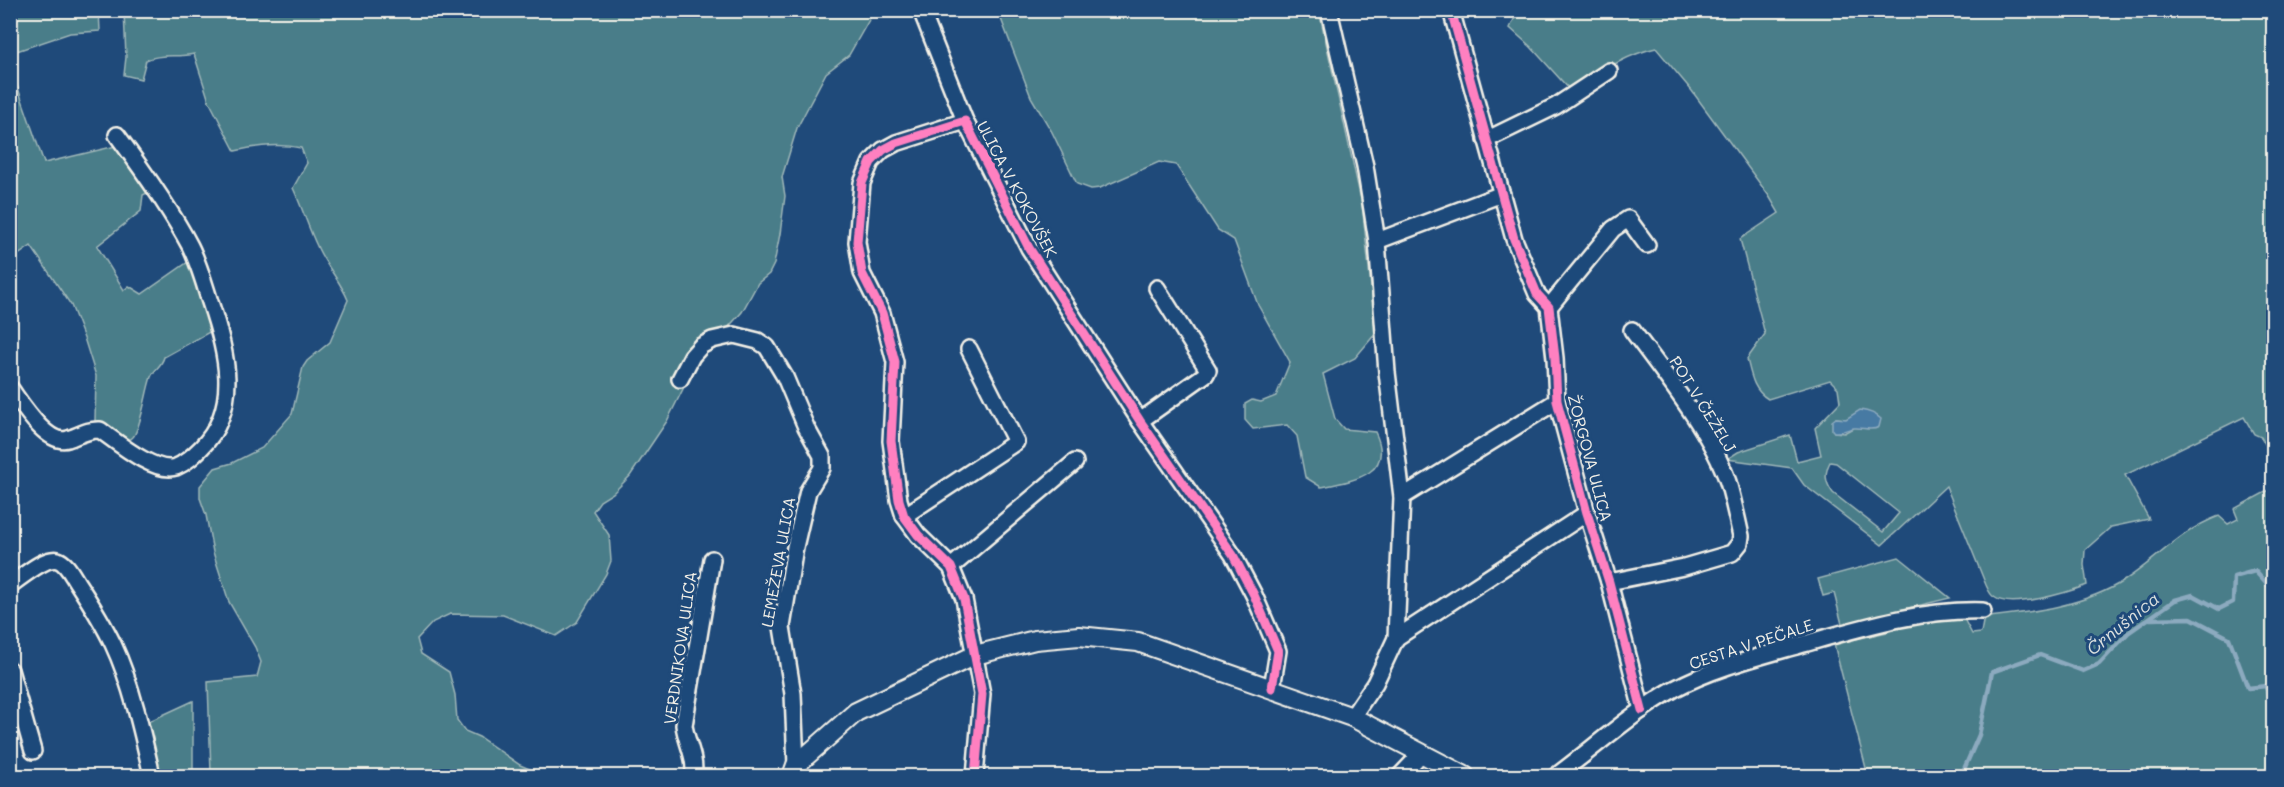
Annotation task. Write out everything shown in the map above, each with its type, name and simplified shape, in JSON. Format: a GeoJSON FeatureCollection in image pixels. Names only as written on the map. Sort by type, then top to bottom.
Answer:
{"type":"FeatureCollection","features":[{"type":"Feature","properties":{"kind":"street","name":"ULICA V KOKOVŠEK"},"geometry":{"type":"LineString","coordinates":[[921,10],[965,121],[1029,248],[1140,421],[1233,555],[1254,595],[1278,651],[1272,688]]}},
{"type":"Feature","properties":{"kind":"street"},"geometry":{"type":"LineString","coordinates":[[1329,10],[1365,166],[1377,241],[1387,372],[1402,497],[1396,638],[1375,683],[1353,717]]}},
{"type":"Feature","properties":{"kind":"street","name":"ŽORGOVA ULICA"},"geometry":{"type":"LineString","coordinates":[[1451,10],[1514,239],[1537,294],[1549,307],[1557,401],[1587,513],[1609,582],[1642,710]]}},
{"type":"Feature","properties":{"kind":"street"},"geometry":{"type":"LineString","coordinates":[[1486,140],[1556,106],[1609,71]]}},
{"type":"Feature","properties":{"kind":"street","name":"ULICA V KOKOVŠEK"},"geometry":{"type":"LineString","coordinates":[[965,121],[896,143],[883,150],[871,162],[862,183],[857,242],[862,273],[882,313],[895,362],[891,441],[899,500],[904,516],[918,535],[951,567],[964,599],[982,694],[975,777]]}},
{"type":"Feature","properties":{"kind":"street"},"geometry":{"type":"LineString","coordinates":[[10,388],[44,431],[58,440],[65,440],[94,429],[100,430],[143,459],[164,468],[175,467],[192,457],[205,444],[221,419],[228,383],[226,357],[219,326],[197,261],[165,205],[117,135]]}},
{"type":"Feature","properties":{"kind":"street"},"geometry":{"type":"LineString","coordinates":[[1377,241],[1502,194]]}},
{"type":"Feature","properties":{"kind":"street"},"geometry":{"type":"LineString","coordinates":[[1549,307],[1613,229],[1628,219],[1647,245]]}},
{"type":"Feature","properties":{"kind":"street"},"geometry":{"type":"LineString","coordinates":[[1140,421],[1206,374],[1208,370],[1157,288]]}},
{"type":"Feature","properties":{"kind":"street","name":"POT V ČEŽELJ"},"geometry":{"type":"LineString","coordinates":[[1609,582],[1684,567],[1732,553],[1740,543],[1741,536],[1728,482],[1715,453],[1672,384],[1632,330]]}},
{"type":"Feature","properties":{"kind":"street","name":"LEMEŽEVA ULICA"},"geometry":{"type":"LineString","coordinates":[[680,379],[692,356],[701,346],[712,340],[734,335],[758,341],[766,347],[785,377],[806,427],[822,456],[822,468],[808,491],[795,546],[782,627],[793,694],[794,771]]}},
{"type":"Feature","properties":{"kind":"street"},"geometry":{"type":"LineString","coordinates":[[904,516],[1016,442],[969,349]]}},
{"type":"Feature","properties":{"kind":"street","name":"ŽORGOVA ULICA"},"geometry":{"type":"LineString","coordinates":[[1402,497],[1557,401]]}},
{"type":"Feature","properties":{"kind":"street"},"geometry":{"type":"LineString","coordinates":[[951,567],[1075,462]]}},
{"type":"Feature","properties":{"kind":"street","name":"ŽORGOVA ULICA"},"geometry":{"type":"LineString","coordinates":[[1396,638],[1587,513]]}},
{"type":"Feature","properties":{"kind":"street"},"geometry":{"type":"LineString","coordinates":[[10,585],[48,560],[56,559],[62,562],[71,573],[99,615],[114,646],[127,681],[152,777]]}},
{"type":"Feature","properties":{"kind":"street","name":"VERDNIKOVA ULICA"},"geometry":{"type":"LineString","coordinates":[[693,777],[694,766],[685,738],[684,724],[711,559]]}},
{"type":"Feature","properties":{"kind":"street","name":"CESTA V PEČALE"},"geometry":{"type":"LineString","coordinates":[[1557,777],[1642,710],[1675,689],[1704,676],[1763,656],[1921,614],[1953,610],[1983,611]]}},
{"type":"Feature","properties":{"kind":"street"},"geometry":{"type":"LineString","coordinates":[[794,771],[856,712],[975,655],[1035,640],[1079,636],[1118,640],[1159,649],[1353,717],[1465,777]]}},
{"type":"Feature","properties":{"kind":"street"},"geometry":{"type":"LineString","coordinates":[[10,669],[33,752]]}},
{"type":"Feature","properties":{"kind":"street"},"geometry":{"type":"LineString","coordinates":[[1401,777],[1422,753]]}},
{"type":"Feature","properties":{"kind":"green space"},"geometry":{"type":"Polygon","coordinates":[[[11,10],[99,11],[100,31],[70,33],[11,53],[11,10]]]}},
{"type":"Feature","properties":{"kind":"green space"},"geometry":{"type":"Polygon","coordinates":[[[1515,10],[2273,11],[2273,458],[2261,437],[2254,434],[2244,417],[2125,475],[2149,519],[2111,527],[2085,550],[2084,565],[2087,585],[2067,592],[2013,602],[2002,601],[1989,592],[1946,486],[1882,545],[1804,485],[1792,468],[1727,459],[1738,452],[1790,435],[1797,461],[1821,455],[1815,428],[1840,402],[1838,388],[1830,380],[1768,399],[1756,387],[1751,376],[1747,359],[1765,334],[1740,239],[1779,213],[1692,91],[1656,48],[1622,60],[1571,91],[1531,47],[1510,28],[1516,15],[1515,10]],[[1836,418],[1834,432],[1844,433],[1853,428],[1846,419],[1836,418]],[[1830,462],[1826,478],[1833,493],[1883,532],[1899,513],[1836,463],[1830,462]]]}},
{"type":"Feature","properties":{"kind":"green space"},"geometry":{"type":"Polygon","coordinates":[[[124,11],[874,11],[849,55],[826,73],[797,128],[782,177],[785,196],[780,234],[774,264],[769,274],[758,283],[742,312],[705,353],[687,381],[667,421],[630,476],[613,493],[600,501],[593,511],[609,535],[611,561],[606,574],[577,622],[556,636],[503,615],[450,614],[433,622],[417,639],[421,654],[449,672],[455,695],[457,720],[465,731],[479,737],[520,765],[546,776],[217,776],[211,773],[208,682],[257,677],[261,662],[229,602],[213,552],[206,515],[200,498],[200,486],[215,468],[232,463],[262,448],[292,414],[303,367],[330,342],[348,300],[320,253],[293,188],[307,163],[301,148],[268,146],[235,151],[209,101],[194,54],[146,60],[141,79],[124,75],[126,57],[124,11]]]}},
{"type":"Feature","properties":{"kind":"green space"},"geometry":{"type":"Polygon","coordinates":[[[998,11],[1319,11],[1362,204],[1376,333],[1355,358],[1323,374],[1335,419],[1344,429],[1375,432],[1380,446],[1380,458],[1368,473],[1345,482],[1321,487],[1305,477],[1297,436],[1287,425],[1253,429],[1245,420],[1245,404],[1252,400],[1261,402],[1276,396],[1290,362],[1258,305],[1234,240],[1218,230],[1176,165],[1159,162],[1100,188],[1091,189],[1077,184],[1052,132],[1031,97],[998,11]]]}},
{"type":"Feature","properties":{"kind":"green space"},"geometry":{"type":"Polygon","coordinates":[[[10,65],[44,163],[120,145],[151,191],[143,195],[141,211],[97,246],[124,290],[129,286],[142,294],[191,260],[215,329],[164,357],[151,377],[136,432],[129,440],[124,440],[95,421],[96,376],[71,305],[31,246],[11,260],[10,65]]]}},
{"type":"Feature","properties":{"kind":"green space"},"geometry":{"type":"Polygon","coordinates":[[[2273,488],[2273,776],[1964,776],[1962,771],[1949,776],[1868,776],[1834,644],[1907,625],[1964,619],[1972,634],[1981,633],[1983,622],[1989,617],[2042,610],[2094,596],[2125,580],[2180,537],[2205,522],[2219,516],[2228,524],[2238,519],[2234,509],[2273,488]]]}},
{"type":"Feature","properties":{"kind":"green space"},"geometry":{"type":"Polygon","coordinates":[[[1899,557],[1950,598],[1842,624],[1834,593],[1823,596],[1818,579],[1899,557]]]}},
{"type":"Feature","properties":{"kind":"green space"},"geometry":{"type":"Polygon","coordinates":[[[193,701],[193,776],[179,776],[151,768],[141,725],[193,701]]]}},
{"type":"Feature","properties":{"kind":"water"},"geometry":{"type":"Polygon","coordinates":[[[1860,410],[1879,417],[1881,419],[1879,427],[1854,428],[1837,432],[1832,430],[1832,421],[1836,418],[1846,419],[1860,410]]]}},
{"type":"Feature","properties":{"kind":"waterway","name":"Črnušnica"},"geometry":{"type":"LineString","coordinates":[[1961,776],[1979,735],[1992,672],[2040,655],[2083,671],[2099,664],[2128,633],[2175,600],[2193,595],[2219,609],[2233,602],[2234,577],[2255,571],[2274,592]]}},
{"type":"Feature","properties":{"kind":"waterway"},"geometry":{"type":"LineString","coordinates":[[2150,619],[2191,618],[2229,638],[2248,688],[2266,686],[2270,702],[2274,705]]}},
{"type":"Feature","properties":{"kind":"waterway"},"geometry":{"type":"LineString","coordinates":[[2274,766],[2274,776]]}},
{"type":"Feature","properties":{"kind":"cycle path"},"geometry":{"type":"LineString","coordinates":[[1451,10],[1514,239],[1537,294],[1549,307],[1557,401],[1587,513],[1609,582],[1642,710]]}},
{"type":"Feature","properties":{"kind":"cycle path"},"geometry":{"type":"LineString","coordinates":[[975,776],[982,694],[964,599],[951,567],[918,535],[904,516],[899,500],[891,441],[895,362],[882,313],[862,273],[857,242],[862,183],[871,162],[883,150],[896,143],[965,121],[1029,248],[1140,421],[1233,555],[1254,595],[1278,651],[1272,688]]}}]}
